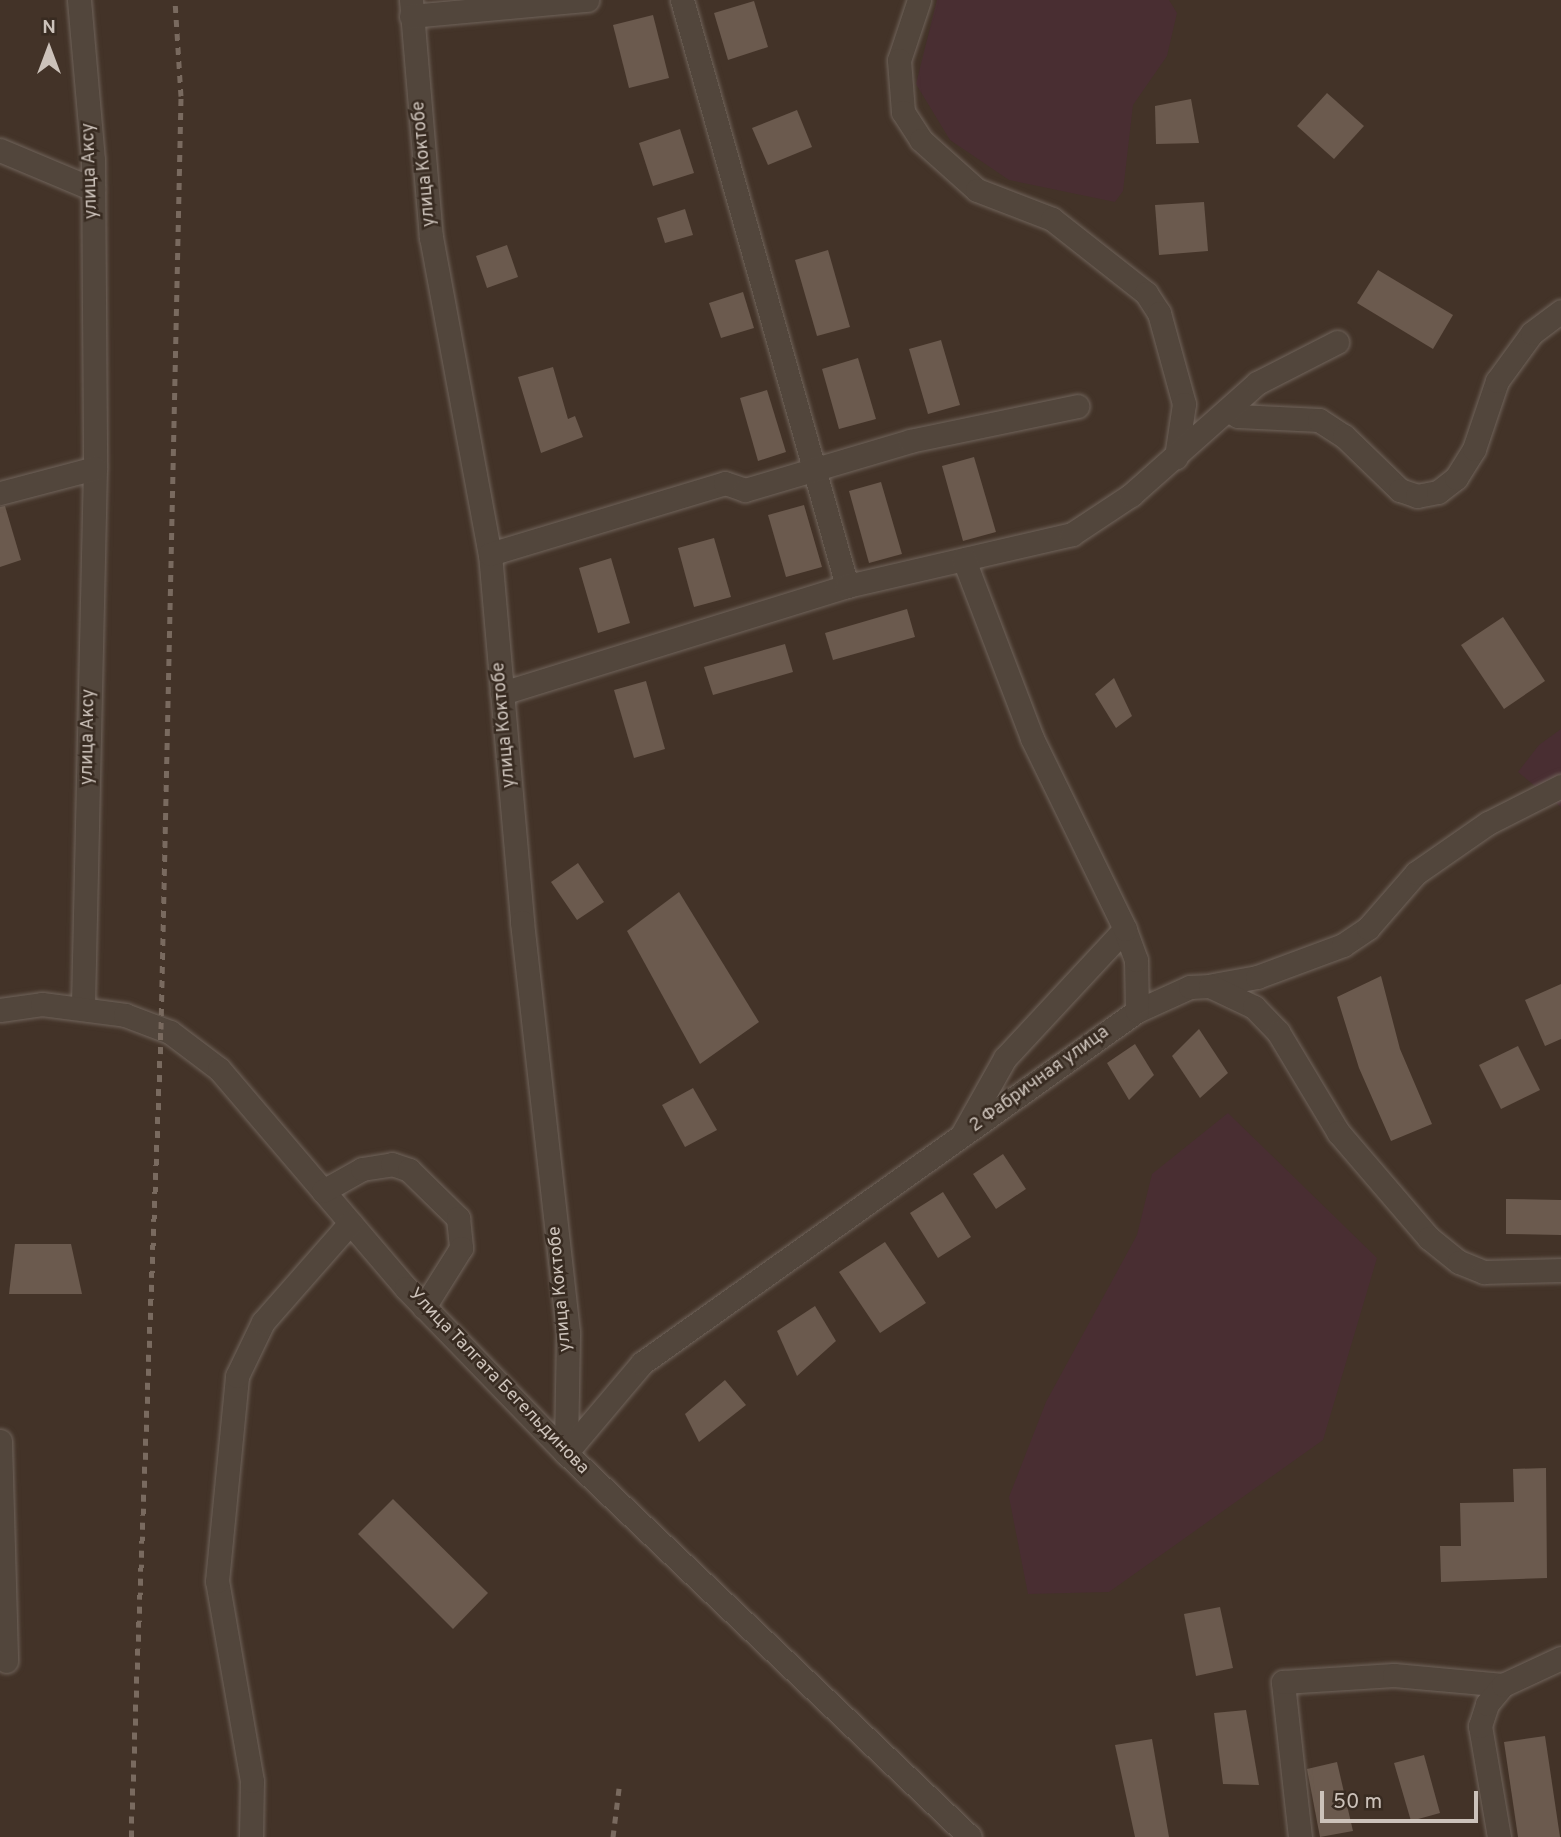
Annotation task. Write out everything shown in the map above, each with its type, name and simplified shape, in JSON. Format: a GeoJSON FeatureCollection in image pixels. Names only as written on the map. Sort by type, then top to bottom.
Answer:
{"type":"FeatureCollection","features":[{"type":"Feature","properties":{"kind":"street","name":"улица Аксу"},"geometry":{"type":"LineString","coordinates":[[79,0],[93,189],[95,468],[83,1006]]}},
{"type":"Feature","properties":{"kind":"street"},"geometry":{"type":"LineString","coordinates":[[411,8],[587,0]]}},
{"type":"Feature","properties":{"kind":"street"},"geometry":{"type":"LineString","coordinates":[[682,0],[817,469],[847,586]]}},
{"type":"Feature","properties":{"kind":"street"},"geometry":{"type":"LineString","coordinates":[[919,0],[899,60],[903,112],[921,140],[977,190],[1052,219],[1146,293],[1159,313],[1184,404],[1176,457]]}},
{"type":"Feature","properties":{"kind":"street","name":"улица Коктобе"},"geometry":{"type":"LineString","coordinates":[[411,8],[431,237],[490,554],[568,1333],[566,1453]]}},
{"type":"Feature","properties":{"kind":"street"},"geometry":{"type":"LineString","coordinates":[[0,150],[93,189]]}},
{"type":"Feature","properties":{"kind":"street"},"geometry":{"type":"LineString","coordinates":[[1229,411],[1238,416],[1319,420],[1344,436],[1400,490],[1417,496],[1438,492],[1456,478],[1474,449],[1497,381],[1532,333],[1561,311]]}},
{"type":"Feature","properties":{"kind":"street"},"geometry":{"type":"LineString","coordinates":[[502,693],[847,586],[1072,534],[1176,457],[1257,383],[1337,342]]}},
{"type":"Feature","properties":{"kind":"street"},"geometry":{"type":"LineString","coordinates":[[490,554],[725,483],[745,490],[974,425],[1077,406]]}},
{"type":"Feature","properties":{"kind":"street"},"geometry":{"type":"LineString","coordinates":[[0,494],[95,468]]}},
{"type":"Feature","properties":{"kind":"street"},"geometry":{"type":"LineString","coordinates":[[964,560],[1032,738],[1125,929],[1136,960],[1137,1011]]}},
{"type":"Feature","properties":{"kind":"street","name":"2 Фабричная улица"},"geometry":{"type":"LineString","coordinates":[[566,1453],[642,1363],[1137,1011],[1190,987],[1257,977],[1343,945],[1368,928],[1416,873],[1488,823],[1561,786]]}},
{"type":"Feature","properties":{"kind":"street"},"geometry":{"type":"LineString","coordinates":[[961,1137],[1005,1058],[1125,929]]}},
{"type":"Feature","properties":{"kind":"street"},"geometry":{"type":"LineString","coordinates":[[1210,986],[1254,1007],[1278,1032],[1338,1132],[1429,1238],[1459,1262],[1484,1272],[1561,1270]]}},
{"type":"Feature","properties":{"kind":"street","name":"Улица Талгата Бегельдинова"},"geometry":{"type":"LineString","coordinates":[[0,1010],[83,1006],[170,1032],[219,1069],[424,1307],[566,1453],[970,1837]]}},
{"type":"Feature","properties":{"kind":"street"},"geometry":{"type":"LineString","coordinates":[[323,1191],[362,1169],[391,1164],[410,1170],[458,1218],[461,1248],[424,1307]]}},
{"type":"Feature","properties":{"kind":"street"},"geometry":{"type":"LineString","coordinates":[[251,1837],[252,1782],[217,1581],[237,1376],[262,1322],[350,1223]]}},
{"type":"Feature","properties":{"kind":"street"},"geometry":{"type":"LineString","coordinates":[[0,1441],[6,1661]]}},
{"type":"Feature","properties":{"kind":"street"},"geometry":{"type":"LineString","coordinates":[[1499,1837],[1480,1726],[1487,1704],[1503,1685],[1561,1658]]}},
{"type":"Feature","properties":{"kind":"street"},"geometry":{"type":"LineString","coordinates":[[1300,1837],[1283,1682],[1394,1675],[1503,1685]]}},
{"type":"Feature","properties":{"kind":"shaded area"},"geometry":{"type":"Polygon","coordinates":[[[937,0],[1169,0],[1177,13],[1167,56],[1133,105],[1123,191],[1115,202],[1009,180],[950,140],[916,84],[937,0]]]}},
{"type":"Feature","properties":{"kind":"shaded area"},"geometry":{"type":"Polygon","coordinates":[[[1561,729],[1561,807],[1518,772],[1539,745],[1561,729]]]}},
{"type":"Feature","properties":{"kind":"shaded area"},"geometry":{"type":"Polygon","coordinates":[[[1228,1113],[1377,1258],[1323,1440],[1109,1592],[1028,1594],[1009,1497],[1046,1402],[1137,1235],[1152,1174],[1228,1113]]]}},
{"type":"Feature","properties":{"kind":"building"},"geometry":{"type":"Polygon","coordinates":[[[754,1],[768,47],[728,60],[714,13],[754,1]]]}},
{"type":"Feature","properties":{"kind":"building"},"geometry":{"type":"Polygon","coordinates":[[[653,15],[669,78],[629,88],[613,25],[653,15]]]}},
{"type":"Feature","properties":{"kind":"building"},"geometry":{"type":"Polygon","coordinates":[[[1327,93],[1364,126],[1334,159],[1297,126],[1327,93]]]}},
{"type":"Feature","properties":{"kind":"building"},"geometry":{"type":"Polygon","coordinates":[[[1191,99],[1199,143],[1156,144],[1155,106],[1191,99]]]}},
{"type":"Feature","properties":{"kind":"building"},"geometry":{"type":"Polygon","coordinates":[[[797,110],[812,147],[768,165],[752,128],[797,110]]]}},
{"type":"Feature","properties":{"kind":"building"},"geometry":{"type":"Polygon","coordinates":[[[680,129],[694,173],[653,186],[639,143],[680,129]]]}},
{"type":"Feature","properties":{"kind":"building"},"geometry":{"type":"Polygon","coordinates":[[[1204,202],[1208,251],[1159,255],[1155,205],[1204,202]]]}},
{"type":"Feature","properties":{"kind":"building"},"geometry":{"type":"Polygon","coordinates":[[[685,209],[693,235],[665,243],[657,218],[685,209]]]}},
{"type":"Feature","properties":{"kind":"building"},"geometry":{"type":"Polygon","coordinates":[[[507,245],[518,277],[487,288],[476,256],[507,245]]]}},
{"type":"Feature","properties":{"kind":"building"},"geometry":{"type":"Polygon","coordinates":[[[828,250],[850,327],[817,336],[795,260],[828,250]]]}},
{"type":"Feature","properties":{"kind":"building"},"geometry":{"type":"Polygon","coordinates":[[[1378,270],[1453,315],[1433,349],[1357,303],[1378,270]]]}},
{"type":"Feature","properties":{"kind":"building"},"geometry":{"type":"Polygon","coordinates":[[[743,292],[754,328],[721,338],[709,303],[743,292]]]}},
{"type":"Feature","properties":{"kind":"building"},"geometry":{"type":"Polygon","coordinates":[[[941,340],[960,405],[928,414],[909,349],[941,340]]]}},
{"type":"Feature","properties":{"kind":"building"},"geometry":{"type":"Polygon","coordinates":[[[858,358],[876,419],[839,429],[822,369],[858,358]]]}},
{"type":"Feature","properties":{"kind":"building"},"geometry":{"type":"Polygon","coordinates":[[[553,367],[568,419],[575,416],[583,437],[541,453],[518,377],[553,367]]]}},
{"type":"Feature","properties":{"kind":"building"},"geometry":{"type":"Polygon","coordinates":[[[767,390],[786,452],[758,461],[740,398],[767,390]]]}},
{"type":"Feature","properties":{"kind":"building"},"geometry":{"type":"Polygon","coordinates":[[[974,457],[996,532],[963,541],[942,466],[974,457]]]}},
{"type":"Feature","properties":{"kind":"building"},"geometry":{"type":"Polygon","coordinates":[[[881,482],[902,554],[869,563],[849,491],[881,482]]]}},
{"type":"Feature","properties":{"kind":"building"},"geometry":{"type":"Polygon","coordinates":[[[804,505],[822,567],[786,577],[768,515],[804,505]]]}},
{"type":"Feature","properties":{"kind":"building"},"geometry":{"type":"Polygon","coordinates":[[[5,506],[21,560],[0,567],[0,507],[5,506]]]}},
{"type":"Feature","properties":{"kind":"building"},"geometry":{"type":"Polygon","coordinates":[[[714,538],[731,597],[694,607],[678,548],[714,538]]]}},
{"type":"Feature","properties":{"kind":"building"},"geometry":{"type":"Polygon","coordinates":[[[611,558],[630,623],[598,633],[579,568],[611,558]]]}},
{"type":"Feature","properties":{"kind":"building"},"geometry":{"type":"Polygon","coordinates":[[[907,609],[915,637],[833,660],[825,633],[907,609]]]}},
{"type":"Feature","properties":{"kind":"building"},"geometry":{"type":"Polygon","coordinates":[[[1503,617],[1545,681],[1504,709],[1461,645],[1503,617]]]}},
{"type":"Feature","properties":{"kind":"building"},"geometry":{"type":"Polygon","coordinates":[[[785,644],[793,672],[713,695],[704,667],[785,644]]]}},
{"type":"Feature","properties":{"kind":"building"},"geometry":{"type":"Polygon","coordinates":[[[1114,678],[1132,716],[1116,728],[1095,694],[1114,678]]]}},
{"type":"Feature","properties":{"kind":"building"},"geometry":{"type":"Polygon","coordinates":[[[646,681],[665,749],[634,758],[614,690],[646,681]]]}},
{"type":"Feature","properties":{"kind":"building"},"geometry":{"type":"Polygon","coordinates":[[[578,863],[604,902],[577,920],[551,882],[578,863]]]}},
{"type":"Feature","properties":{"kind":"building"},"geometry":{"type":"Polygon","coordinates":[[[679,892],[759,1022],[700,1064],[627,931],[679,892]]]}},
{"type":"Feature","properties":{"kind":"building"},"geometry":{"type":"Polygon","coordinates":[[[1381,976],[1400,1049],[1432,1124],[1391,1141],[1359,1068],[1337,997],[1381,976]]]}},
{"type":"Feature","properties":{"kind":"building"},"geometry":{"type":"Polygon","coordinates":[[[1561,984],[1561,1039],[1545,1046],[1525,1000],[1561,984]]]}},
{"type":"Feature","properties":{"kind":"building"},"geometry":{"type":"Polygon","coordinates":[[[1199,1029],[1228,1073],[1200,1098],[1172,1056],[1199,1029]]]}},
{"type":"Feature","properties":{"kind":"building"},"geometry":{"type":"Polygon","coordinates":[[[1135,1044],[1154,1075],[1129,1100],[1107,1063],[1135,1044]]]}},
{"type":"Feature","properties":{"kind":"building"},"geometry":{"type":"Polygon","coordinates":[[[1518,1046],[1540,1090],[1501,1109],[1479,1065],[1518,1046]]]}},
{"type":"Feature","properties":{"kind":"building"},"geometry":{"type":"Polygon","coordinates":[[[693,1088],[717,1130],[685,1147],[662,1105],[693,1088]]]}},
{"type":"Feature","properties":{"kind":"building"},"geometry":{"type":"Polygon","coordinates":[[[1003,1154],[1026,1189],[996,1209],[973,1174],[1003,1154]]]}},
{"type":"Feature","properties":{"kind":"building"},"geometry":{"type":"Polygon","coordinates":[[[943,1192],[971,1237],[938,1258],[910,1213],[943,1192]]]}},
{"type":"Feature","properties":{"kind":"building"},"geometry":{"type":"Polygon","coordinates":[[[1506,1199],[1561,1200],[1561,1235],[1506,1234],[1506,1199]]]}},
{"type":"Feature","properties":{"kind":"building"},"geometry":{"type":"Polygon","coordinates":[[[885,1242],[926,1303],[880,1333],[839,1272],[885,1242]]]}},
{"type":"Feature","properties":{"kind":"building"},"geometry":{"type":"Polygon","coordinates":[[[15,1244],[71,1244],[82,1294],[9,1294],[15,1244]]]}},
{"type":"Feature","properties":{"kind":"building"},"geometry":{"type":"Polygon","coordinates":[[[815,1306],[836,1341],[797,1376],[777,1331],[815,1306]]]}},
{"type":"Feature","properties":{"kind":"building"},"geometry":{"type":"Polygon","coordinates":[[[725,1380],[746,1405],[699,1442],[685,1414],[725,1380]]]}},
{"type":"Feature","properties":{"kind":"building"},"geometry":{"type":"Polygon","coordinates":[[[1546,1468],[1547,1578],[1441,1582],[1440,1546],[1461,1546],[1460,1503],[1514,1502],[1513,1469],[1546,1468]]]}},
{"type":"Feature","properties":{"kind":"building"},"geometry":{"type":"Polygon","coordinates":[[[393,1499],[488,1593],[453,1629],[358,1534],[393,1499]]]}},
{"type":"Feature","properties":{"kind":"building"},"geometry":{"type":"Polygon","coordinates":[[[1220,1607],[1233,1668],[1196,1676],[1184,1614],[1220,1607]]]}},
{"type":"Feature","properties":{"kind":"building"},"geometry":{"type":"Polygon","coordinates":[[[1246,1710],[1259,1785],[1223,1784],[1214,1713],[1246,1710]]]}},
{"type":"Feature","properties":{"kind":"building"},"geometry":{"type":"Polygon","coordinates":[[[1545,1736],[1560,1837],[1518,1837],[1504,1742],[1545,1736]]]}},
{"type":"Feature","properties":{"kind":"building"},"geometry":{"type":"Polygon","coordinates":[[[1152,1739],[1169,1837],[1135,1837],[1115,1745],[1152,1739]]]}},
{"type":"Feature","properties":{"kind":"building"},"geometry":{"type":"Polygon","coordinates":[[[1424,1755],[1440,1813],[1411,1821],[1394,1763],[1424,1755]]]}},
{"type":"Feature","properties":{"kind":"building"},"geometry":{"type":"Polygon","coordinates":[[[1337,1762],[1353,1831],[1320,1837],[1307,1769],[1337,1762]]]}},
{"type":"Feature","properties":{"kind":"railway"},"geometry":{"type":"LineString","coordinates":[[131,1837],[161,1029],[181,96],[175,0]]}},
{"type":"Feature","properties":{"kind":"railway"},"geometry":{"type":"LineString","coordinates":[[613,1837],[620,1781]]}}]}
